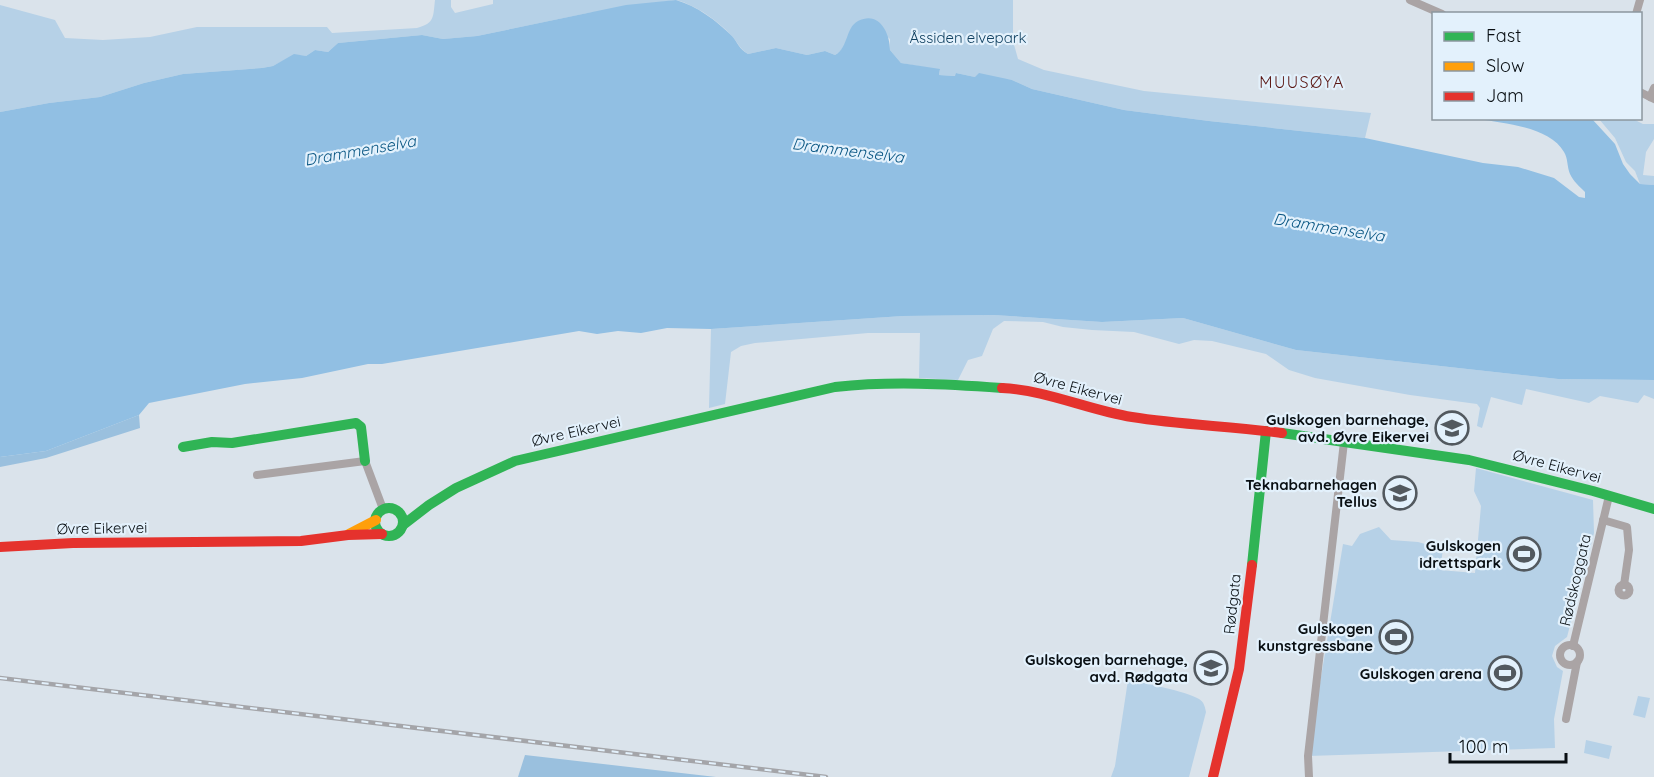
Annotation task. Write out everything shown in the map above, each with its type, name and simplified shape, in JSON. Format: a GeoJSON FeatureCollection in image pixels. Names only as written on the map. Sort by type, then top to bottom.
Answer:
{"type":"FeatureCollection","features":[{"type":"Feature","properties":{"kind":"main road","name":"Øvre Eikervei"},"geometry":{"type":"LineString","coordinates":[[403,525],[432,501],[493,469],[531,457],[835,387],[875,383],[925,383],[1027,389],[1097,410],[1133,417],[1266,431],[1469,460],[1654,509]]}},
{"type":"Feature","properties":{"kind":"main road"},"geometry":{"type":"LineString","coordinates":[[183,447],[212,442],[232,444],[356,423],[361,427],[366,460]]}},
{"type":"Feature","properties":{"kind":"main road","name":"Rødgata"},"geometry":{"type":"LineString","coordinates":[[1213,777],[1243,644],[1266,431]]}},
{"type":"Feature","properties":{"kind":"main road","name":"Øvre Eikervei"},"geometry":{"type":"LineString","coordinates":[[397,510],[432,501]]}},
{"type":"Feature","properties":{"kind":"main road"},"geometry":{"type":"LineString","coordinates":[[383,509],[397,510],[402,516],[403,525],[395,535],[382,534],[377,528],[376,520],[383,509]]}},
{"type":"Feature","properties":{"kind":"main road","name":"Øvre Eikervei"},"geometry":{"type":"LineString","coordinates":[[348,535],[376,520]]}},
{"type":"Feature","properties":{"kind":"main road","name":"Øvre Eikervei"},"geometry":{"type":"LineString","coordinates":[[0,547],[73,543],[268,542],[382,534]]}},
{"type":"Feature","properties":{"kind":"street"},"geometry":{"type":"LineString","coordinates":[[1410,0],[1437,12]]}},
{"type":"Feature","properties":{"kind":"street"},"geometry":{"type":"LineString","coordinates":[[1652,98],[1654,88]]}},
{"type":"Feature","properties":{"kind":"street"},"geometry":{"type":"LineString","coordinates":[[1309,777],[1308,756],[1344,442]]}},
{"type":"Feature","properties":{"kind":"street"},"geometry":{"type":"LineString","coordinates":[[257,475],[366,460],[383,509]]}},
{"type":"Feature","properties":{"kind":"street","name":"Rødskoggata"},"geometry":{"type":"LineString","coordinates":[[1573,646],[1609,496]]}},
{"type":"Feature","properties":{"kind":"street","name":"Rødskoggata"},"geometry":{"type":"LineString","coordinates":[[1603,520],[1628,527],[1629,550],[1624,585]]}},
{"type":"Feature","properties":{"kind":"street"},"geometry":{"type":"LineString","coordinates":[[1566,719],[1580,654],[1573,646],[1564,647],[1560,656],[1565,664],[1571,665],[1577,662]]}},
{"type":"Feature","properties":{"kind":"green space"},"geometry":{"type":"Polygon","coordinates":[[[435,0],[451,0],[451,7],[455,13],[493,4],[493,0],[676,0],[588,13],[477,36],[443,39],[422,35],[338,43],[328,52],[315,50],[306,56],[294,55],[273,66],[183,74],[100,97],[0,112],[0,5],[55,20],[65,38],[103,40],[150,37],[197,27],[327,27],[332,33],[417,28],[427,24],[432,18],[435,0]]]}},
{"type":"Feature","properties":{"kind":"green space","name":"Åssiden elvepark"},"geometry":{"type":"Polygon","coordinates":[[[676,0],[1013,0],[1013,41],[1018,59],[1044,70],[1144,91],[1371,113],[1365,138],[1124,110],[1032,89],[1012,80],[956,73],[956,76],[939,75],[940,70],[901,63],[890,50],[890,39],[865,19],[854,26],[844,46],[835,55],[825,51],[807,55],[776,48],[748,54],[713,19],[676,0]]]}},
{"type":"Feature","properties":{"kind":"green space"},"geometry":{"type":"Polygon","coordinates":[[[1600,120],[1635,120],[1643,124],[1654,124],[1654,139],[1646,152],[1643,175],[1654,176],[1654,185],[1640,184],[1635,171],[1626,162],[1615,138],[1600,120]]]}},
{"type":"Feature","properties":{"kind":"green space"},"geometry":{"type":"Polygon","coordinates":[[[993,315],[1102,322],[1183,318],[1296,350],[1558,379],[1654,380],[1654,399],[1644,395],[1638,403],[1600,396],[1589,403],[1526,389],[1522,405],[1491,397],[1482,428],[1477,426],[1480,408],[1477,404],[1315,378],[1289,370],[1266,354],[1212,341],[1194,340],[1179,344],[1134,332],[1063,327],[1043,322],[1004,321],[993,329],[982,356],[968,360],[958,380],[919,378],[920,333],[868,333],[741,346],[731,352],[725,404],[709,408],[711,329],[903,316],[993,315]]]}},
{"type":"Feature","properties":{"kind":"green space"},"geometry":{"type":"Polygon","coordinates":[[[1476,468],[1593,500],[1594,533],[1567,637],[1555,646],[1552,656],[1557,667],[1563,671],[1554,719],[1555,748],[1308,756],[1343,544],[1352,546],[1360,534],[1379,527],[1391,540],[1418,542],[1443,549],[1440,570],[1475,573],[1481,506],[1474,491],[1476,468]]]}},
{"type":"Feature","properties":{"kind":"green space"},"geometry":{"type":"Polygon","coordinates":[[[1128,680],[1184,693],[1203,703],[1206,712],[1189,777],[1111,777],[1115,766],[1128,680]]]}},
{"type":"Feature","properties":{"kind":"green space"},"geometry":{"type":"Polygon","coordinates":[[[1638,696],[1650,698],[1645,718],[1633,715],[1638,696]]]}},
{"type":"Feature","properties":{"kind":"green space"},"geometry":{"type":"Polygon","coordinates":[[[1586,740],[1612,746],[1609,759],[1584,753],[1586,740]]]}},
{"type":"Feature","properties":{"kind":"shaded area"},"geometry":{"type":"Polygon","coordinates":[[[139,415],[140,428],[46,458],[0,467],[0,457],[46,451],[139,415]]]}},
{"type":"Feature","properties":{"kind":"shaded area"},"geometry":{"type":"Polygon","coordinates":[[[525,755],[716,777],[518,777],[525,755]]]}},
{"type":"Feature","properties":{"kind":"water","name":"Drammenselva"},"geometry":{"type":"Polygon","coordinates":[[[676,0],[692,6],[732,36],[748,54],[776,48],[807,55],[825,51],[835,55],[843,47],[854,24],[865,18],[872,18],[882,25],[888,37],[890,50],[901,63],[940,69],[939,75],[955,76],[956,73],[975,77],[979,73],[1012,80],[1032,89],[1124,110],[1365,138],[1483,163],[1518,167],[1554,178],[1579,197],[1585,198],[1585,192],[1571,177],[1565,154],[1548,137],[1525,128],[1484,120],[1593,120],[1615,144],[1630,174],[1640,184],[1654,185],[1654,380],[1558,379],[1296,350],[1183,318],[1102,322],[993,315],[903,316],[711,329],[667,328],[641,333],[618,331],[597,334],[579,331],[382,364],[368,364],[302,378],[245,384],[149,403],[139,415],[46,451],[0,457],[0,112],[100,97],[183,74],[273,66],[294,54],[306,56],[315,50],[328,52],[338,43],[422,35],[443,39],[477,36],[626,5],[676,0]]]}},
{"type":"Feature","properties":{"kind":"railway"},"geometry":{"type":"LineString","coordinates":[[0,678],[826,777]]}},
{"type":"Feature","properties":{"kind":"traffic: fast"},"geometry":{"type":"LineString","coordinates":[[403,525],[456,488],[515,461],[835,387],[939,384],[1002,388]]}},
{"type":"Feature","properties":{"kind":"traffic: fast"},"geometry":{"type":"LineString","coordinates":[[183,447],[212,442],[232,443],[356,423],[361,427],[365,461]]}},
{"type":"Feature","properties":{"kind":"traffic: fast"},"geometry":{"type":"LineString","coordinates":[[1252,565],[1266,431]]}},
{"type":"Feature","properties":{"kind":"traffic: fast"},"geometry":{"type":"LineString","coordinates":[[1282,433],[1469,460],[1654,509]]}},
{"type":"Feature","properties":{"kind":"traffic: fast"},"geometry":{"type":"LineString","coordinates":[[389,508],[399,512],[403,522],[399,532],[389,536],[379,532],[375,522],[379,512],[389,508]]}},
{"type":"Feature","properties":{"kind":"traffic: slow"},"geometry":{"type":"LineString","coordinates":[[349,534],[376,520]]}},
{"type":"Feature","properties":{"kind":"traffic: jam"},"geometry":{"type":"LineString","coordinates":[[1002,388],[1035,392],[1132,417],[1282,433]]}},
{"type":"Feature","properties":{"kind":"traffic: jam"},"geometry":{"type":"LineString","coordinates":[[0,547],[73,543],[301,541],[348,535],[382,534]]}},
{"type":"Feature","properties":{"kind":"traffic: jam"},"geometry":{"type":"LineString","coordinates":[[1213,777],[1239,669],[1252,565]]}},
{"type":"Feature","properties":{"kind":"place","name":"Gulskogen barnehage, avd. Øvre Eikervei"},"geometry":{"type":"Point","coordinates":[1452,428]}},
{"type":"Feature","properties":{"kind":"place","name":"Teknabarnehagen Tellus"},"geometry":{"type":"Point","coordinates":[1400,493]}},
{"type":"Feature","properties":{"kind":"place","name":"Gulskogen idrettspark"},"geometry":{"type":"Point","coordinates":[1524,554]}},
{"type":"Feature","properties":{"kind":"place","name":"Gulskogen kunstgressbane"},"geometry":{"type":"Point","coordinates":[1396,637]}},
{"type":"Feature","properties":{"kind":"place","name":"Gulskogen barnehage, avd. Rødgata"},"geometry":{"type":"Point","coordinates":[1211,668]}},
{"type":"Feature","properties":{"kind":"place","name":"Gulskogen arena"},"geometry":{"type":"Point","coordinates":[1505,673]}},
{"type":"Feature","properties":{"kind":"district","name":"MUUSØYA"},"geometry":{"type":"Point","coordinates":[1302,82]}}]}
